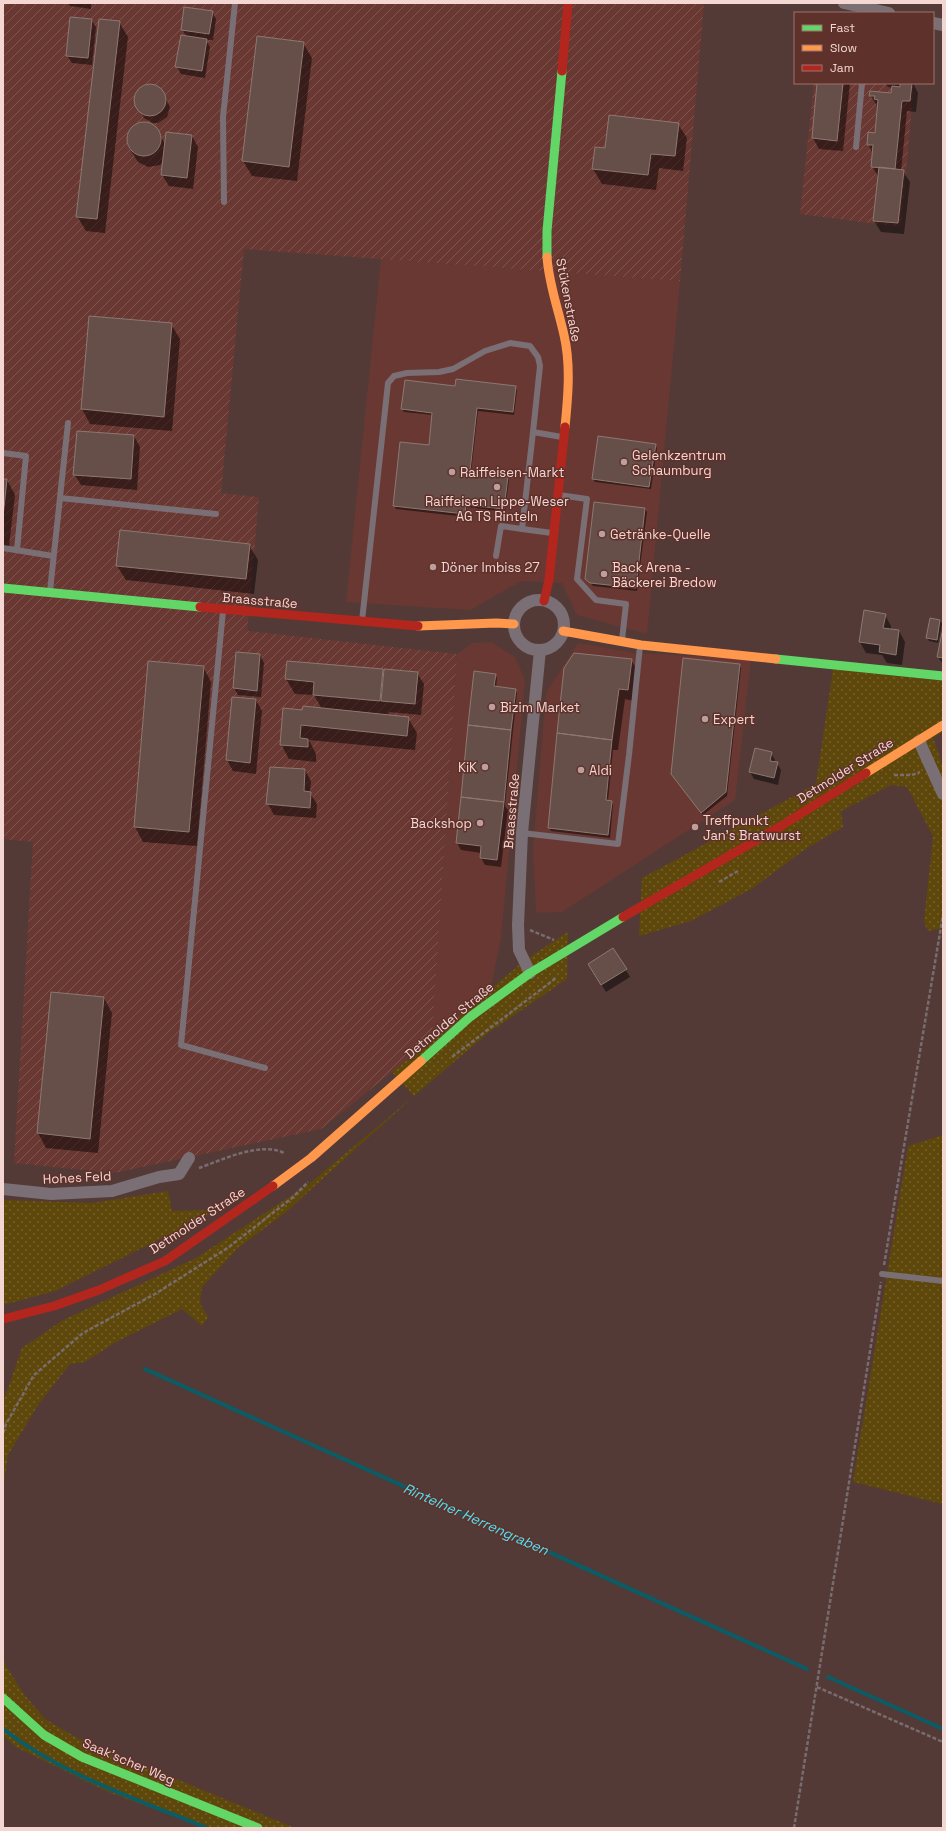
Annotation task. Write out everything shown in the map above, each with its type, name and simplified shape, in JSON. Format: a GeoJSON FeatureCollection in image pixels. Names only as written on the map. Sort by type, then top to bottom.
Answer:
{"type":"FeatureCollection","features":[{"type":"Feature","properties":{"kind":"street","name":"Stükenstraße"},"geometry":{"type":"LineString","coordinates":[[544,601],[554,534],[568,403],[568,368],[564,336],[550,286],[547,258],[547,231],[568,3]]}},
{"type":"Feature","properties":{"kind":"street"},"geometry":{"type":"LineString","coordinates":[[844,3],[868,11],[878,12]]}},
{"type":"Feature","properties":{"kind":"street","name":"Braasstraße"},"geometry":{"type":"LineString","coordinates":[[3,588],[223,611],[388,625],[431,627],[496,623],[514,624]]}},
{"type":"Feature","properties":{"kind":"street"},"geometry":{"type":"LineString","coordinates":[[544,601],[552,604],[562,615],[564,623],[563,632],[560,639],[548,648],[540,650],[532,649],[522,642],[515,632],[514,624],[516,616],[521,608],[528,603],[544,601]]}},
{"type":"Feature","properties":{"kind":"street"},"geometry":{"type":"LineString","coordinates":[[563,632],[584,634],[641,645],[943,676]]}},
{"type":"Feature","properties":{"kind":"street","name":"Braasstraße"},"geometry":{"type":"LineString","coordinates":[[530,973],[519,950],[518,925],[522,833],[540,650]]}},
{"type":"Feature","properties":{"kind":"street","name":"Detmolder Straße"},"geometry":{"type":"LineString","coordinates":[[3,1319],[61,1304],[99,1290],[165,1261],[234,1214],[311,1158],[470,1017],[530,973],[645,904],[781,826],[943,725]]}},
{"type":"Feature","properties":{"kind":"street"},"geometry":{"type":"LineString","coordinates":[[919,741],[943,794]]}},
{"type":"Feature","properties":{"kind":"street"},"geometry":{"type":"LineString","coordinates":[[179,1174],[189,1158]]}},
{"type":"Feature","properties":{"kind":"street","name":"Hohes Feld"},"geometry":{"type":"LineString","coordinates":[[3,1189],[51,1194],[112,1191],[159,1177],[179,1174]]}},
{"type":"Feature","properties":{"kind":"street","name":"Saak'scher Weg"},"geometry":{"type":"LineString","coordinates":[[3,1698],[44,1735],[82,1757],[258,1828]]}},
{"type":"Feature","properties":{"kind":"lane"},"geometry":{"type":"LineString","coordinates":[[224,202],[223,117],[235,3]]}},
{"type":"Feature","properties":{"kind":"lane"},"geometry":{"type":"LineString","coordinates":[[856,147],[862,84]]}},
{"type":"Feature","properties":{"kind":"lane"},"geometry":{"type":"LineString","coordinates":[[362,622],[388,383],[394,376],[408,372],[439,372],[453,369],[485,350],[510,343],[530,346],[538,357],[540,366],[522,529]]}},
{"type":"Feature","properties":{"kind":"lane"},"geometry":{"type":"LineString","coordinates":[[50,593],[68,423]]}},
{"type":"Feature","properties":{"kind":"lane"},"geometry":{"type":"LineString","coordinates":[[533,432],[564,437]]}},
{"type":"Feature","properties":{"kind":"lane"},"geometry":{"type":"LineString","coordinates":[[3,453],[26,456],[17,550]]}},
{"type":"Feature","properties":{"kind":"lane"},"geometry":{"type":"LineString","coordinates":[[558,494],[587,499],[577,579],[596,600],[626,604],[621,642]]}},
{"type":"Feature","properties":{"kind":"lane"},"geometry":{"type":"LineString","coordinates":[[60,498],[216,514]]}},
{"type":"Feature","properties":{"kind":"lane"},"geometry":{"type":"LineString","coordinates":[[496,556],[501,526],[554,534]]}},
{"type":"Feature","properties":{"kind":"lane"},"geometry":{"type":"LineString","coordinates":[[3,548],[53,556]]}},
{"type":"Feature","properties":{"kind":"lane"},"geometry":{"type":"LineString","coordinates":[[223,611],[181,1045],[265,1068]]}},
{"type":"Feature","properties":{"kind":"lane"},"geometry":{"type":"LineString","coordinates":[[522,833],[618,844],[641,645]]}},
{"type":"Feature","properties":{"kind":"lane"},"geometry":{"type":"LineString","coordinates":[[882,1274],[943,1281]]}},
{"type":"Feature","properties":{"kind":"path"},"geometry":{"type":"LineString","coordinates":[[888,778],[894,775],[912,775],[932,767]]}},
{"type":"Feature","properties":{"kind":"path"},"geometry":{"type":"LineString","coordinates":[[718,882],[731,876],[743,867]]}},
{"type":"Feature","properties":{"kind":"path"},"geometry":{"type":"LineString","coordinates":[[794,1828],[882,1274],[943,915]]}},
{"type":"Feature","properties":{"kind":"path"},"geometry":{"type":"LineString","coordinates":[[518,925],[555,941]]}},
{"type":"Feature","properties":{"kind":"path"},"geometry":{"type":"LineString","coordinates":[[446,1062],[526,999],[558,976]]}},
{"type":"Feature","properties":{"kind":"path"},"geometry":{"type":"LineString","coordinates":[[179,1174],[263,1148],[276,1149],[284,1153]]}},
{"type":"Feature","properties":{"kind":"path"},"geometry":{"type":"LineString","coordinates":[[3,1433],[6,1424],[34,1375],[83,1333],[155,1294],[229,1247],[292,1198],[313,1177]]}},
{"type":"Feature","properties":{"kind":"path"},"geometry":{"type":"LineString","coordinates":[[817,1687],[943,1742]]}},
{"type":"Feature","properties":{"kind":"shaded area"},"geometry":{"type":"Polygon","coordinates":[[[3,3],[704,3],[680,281],[244,249],[221,493],[259,497],[247,631],[457,654],[432,1037],[392,1072],[321,1129],[114,1173],[14,1163],[33,842],[3,839],[3,3]]]}},
{"type":"Feature","properties":{"kind":"shaded area"},"geometry":{"type":"Polygon","coordinates":[[[814,84],[914,84],[901,227],[800,214],[814,84]]]}},
{"type":"Feature","properties":{"kind":"shaded area"},"geometry":{"type":"Polygon","coordinates":[[[381,259],[680,281],[647,634],[577,615],[562,583],[521,581],[470,610],[346,602],[381,259]]]}},
{"type":"Feature","properties":{"kind":"shaded area"},"geometry":{"type":"Polygon","coordinates":[[[491,642],[515,657],[525,680],[501,937],[491,988],[432,1037],[457,654],[473,643],[491,642]]]}},
{"type":"Feature","properties":{"kind":"shaded area"},"geometry":{"type":"Polygon","coordinates":[[[578,643],[633,653],[751,659],[735,800],[562,912],[538,913],[536,910],[533,851],[546,693],[578,643]]]}},
{"type":"Feature","properties":{"kind":"shaded area"},"geometry":{"type":"Polygon","coordinates":[[[833,669],[943,681],[943,732],[933,738],[943,766],[943,928],[928,931],[924,922],[933,836],[907,787],[891,785],[841,811],[843,827],[807,848],[753,888],[691,921],[639,936],[642,878],[816,784],[833,669]]]}},
{"type":"Feature","properties":{"kind":"shaded area"},"geometry":{"type":"Polygon","coordinates":[[[568,932],[567,979],[491,1031],[414,1096],[392,1072],[525,960],[568,932]]]}},
{"type":"Feature","properties":{"kind":"shaded area"},"geometry":{"type":"Polygon","coordinates":[[[414,1096],[285,1213],[238,1248],[202,1287],[200,1303],[208,1317],[202,1326],[182,1309],[116,1342],[85,1362],[70,1364],[38,1405],[8,1455],[3,1490],[3,1402],[22,1348],[63,1320],[196,1258],[309,1184],[414,1096]]]}},
{"type":"Feature","properties":{"kind":"shaded area"},"geometry":{"type":"Polygon","coordinates":[[[943,1135],[943,1504],[853,1482],[908,1146],[943,1135]]]}},
{"type":"Feature","properties":{"kind":"shaded area"},"geometry":{"type":"Polygon","coordinates":[[[168,1191],[172,1211],[219,1210],[55,1291],[3,1305],[3,1200],[92,1203],[168,1191]]]}},
{"type":"Feature","properties":{"kind":"shaded area"},"geometry":{"type":"Polygon","coordinates":[[[3,1656],[6,1666],[23,1693],[45,1719],[79,1739],[295,1828],[205,1828],[106,1791],[16,1747],[3,1736],[3,1656]]]}},
{"type":"Feature","properties":{"kind":"building"},"geometry":{"type":"Polygon","coordinates":[[[184,7],[213,11],[209,34],[181,30],[184,7]]]}},
{"type":"Feature","properties":{"kind":"building"},"geometry":{"type":"Polygon","coordinates":[[[70,17],[92,19],[88,58],[66,56],[70,17]]]}},
{"type":"Feature","properties":{"kind":"building"},"geometry":{"type":"Polygon","coordinates":[[[99,19],[120,21],[97,219],[76,217],[99,19]]]}},
{"type":"Feature","properties":{"kind":"building"},"geometry":{"type":"Polygon","coordinates":[[[181,35],[207,39],[202,71],[175,67],[181,35]]]}},
{"type":"Feature","properties":{"kind":"building"},"geometry":{"type":"Polygon","coordinates":[[[257,36],[304,42],[289,167],[242,161],[257,36]]]}},
{"type":"Feature","properties":{"kind":"building"},"geometry":{"type":"Polygon","coordinates":[[[150,84],[156,85],[163,91],[166,100],[165,106],[159,113],[150,116],[144,115],[137,109],[134,100],[135,94],[141,87],[150,84]]]}},
{"type":"Feature","properties":{"kind":"building"},"geometry":{"type":"Polygon","coordinates":[[[817,84],[843,84],[837,141],[812,138],[817,84]]]}},
{"type":"Feature","properties":{"kind":"building"},"geometry":{"type":"Polygon","coordinates":[[[900,84],[912,84],[910,101],[902,101],[895,169],[871,167],[873,145],[867,145],[868,132],[875,133],[878,100],[874,99],[875,96],[869,96],[870,91],[891,93],[892,86],[900,87],[900,84]]]}},
{"type":"Feature","properties":{"kind":"building"},"geometry":{"type":"Polygon","coordinates":[[[609,115],[679,123],[675,156],[651,154],[648,175],[592,169],[595,147],[605,148],[609,115]]]}},
{"type":"Feature","properties":{"kind":"building"},"geometry":{"type":"Polygon","coordinates":[[[141,122],[147,122],[151,123],[158,129],[161,139],[160,146],[154,153],[147,156],[141,156],[137,155],[130,149],[127,142],[127,136],[128,132],[134,125],[141,122]]]}},
{"type":"Feature","properties":{"kind":"building"},"geometry":{"type":"Polygon","coordinates":[[[166,132],[192,135],[187,178],[161,175],[166,132]]]}},
{"type":"Feature","properties":{"kind":"building"},"geometry":{"type":"Polygon","coordinates":[[[879,167],[904,170],[898,223],[873,221],[879,167]]]}},
{"type":"Feature","properties":{"kind":"building"},"geometry":{"type":"Polygon","coordinates":[[[89,316],[172,323],[164,417],[81,409],[89,316]]]}},
{"type":"Feature","properties":{"kind":"building"},"geometry":{"type":"Polygon","coordinates":[[[456,379],[516,386],[513,412],[477,408],[470,471],[508,476],[504,509],[466,505],[465,514],[393,506],[400,442],[429,445],[432,413],[401,409],[405,380],[455,386],[456,379]]]}},
{"type":"Feature","properties":{"kind":"building"},"geometry":{"type":"Polygon","coordinates":[[[77,431],[134,435],[131,479],[73,475],[77,431]]]}},
{"type":"Feature","properties":{"kind":"building","name":"Gelenkzentrum Schaumburg"},"geometry":{"type":"Polygon","coordinates":[[[598,436],[656,444],[649,487],[592,479],[598,436]]]}},
{"type":"Feature","properties":{"kind":"building"},"geometry":{"type":"Polygon","coordinates":[[[3,479],[7,479],[3,517],[3,479]]]}},
{"type":"Feature","properties":{"kind":"building"},"geometry":{"type":"Polygon","coordinates":[[[594,502],[645,508],[636,588],[590,583],[585,579],[594,502]]]}},
{"type":"Feature","properties":{"kind":"building"},"geometry":{"type":"Polygon","coordinates":[[[120,530],[250,544],[246,579],[116,566],[120,530]]]}},
{"type":"Feature","properties":{"kind":"building"},"geometry":{"type":"Polygon","coordinates":[[[864,610],[886,614],[883,628],[899,630],[896,655],[879,652],[880,645],[859,642],[864,610]]]}},
{"type":"Feature","properties":{"kind":"building"},"geometry":{"type":"Polygon","coordinates":[[[930,618],[940,620],[937,640],[926,638],[930,618]]]}},
{"type":"Feature","properties":{"kind":"building"},"geometry":{"type":"Polygon","coordinates":[[[943,628],[943,658],[937,657],[943,628]]]}},
{"type":"Feature","properties":{"kind":"building"},"geometry":{"type":"Polygon","coordinates":[[[236,652],[260,654],[257,691],[233,688],[236,652]]]}},
{"type":"Feature","properties":{"kind":"building"},"geometry":{"type":"Polygon","coordinates":[[[574,653],[632,659],[628,690],[619,689],[612,740],[557,733],[564,668],[574,653]]]}},
{"type":"Feature","properties":{"kind":"building","name":"Expert"},"geometry":{"type":"Polygon","coordinates":[[[683,658],[740,664],[726,792],[701,813],[671,774],[683,658]]]}},
{"type":"Feature","properties":{"kind":"building"},"geometry":{"type":"Polygon","coordinates":[[[148,661],[204,666],[189,832],[134,827],[148,661]]]}},
{"type":"Feature","properties":{"kind":"building"},"geometry":{"type":"Polygon","coordinates":[[[287,661],[383,669],[380,701],[313,695],[314,682],[285,679],[287,661]]]}},
{"type":"Feature","properties":{"kind":"building"},"geometry":{"type":"Polygon","coordinates":[[[384,669],[418,672],[415,704],[381,701],[384,669]]]}},
{"type":"Feature","properties":{"kind":"building","name":"Bizim Market"},"geometry":{"type":"Polygon","coordinates":[[[474,671],[496,674],[494,686],[516,689],[511,730],[468,725],[474,671]]]}},
{"type":"Feature","properties":{"kind":"building"},"geometry":{"type":"Polygon","coordinates":[[[232,697],[256,699],[250,763],[226,760],[232,697]]]}},
{"type":"Feature","properties":{"kind":"building"},"geometry":{"type":"Polygon","coordinates":[[[303,706],[409,717],[407,736],[301,725],[300,738],[308,739],[308,747],[280,745],[283,708],[302,710],[303,706]]]}},
{"type":"Feature","properties":{"kind":"building"},"geometry":{"type":"Polygon","coordinates":[[[468,725],[511,730],[504,802],[461,797],[468,725]]]}},
{"type":"Feature","properties":{"kind":"building","name":"Aldi"},"geometry":{"type":"Polygon","coordinates":[[[557,733],[612,740],[606,800],[612,801],[608,835],[548,828],[557,733]]]}},
{"type":"Feature","properties":{"kind":"building"},"geometry":{"type":"Polygon","coordinates":[[[755,748],[772,752],[770,761],[778,762],[774,778],[749,772],[755,748]]]}},
{"type":"Feature","properties":{"kind":"building"},"geometry":{"type":"Polygon","coordinates":[[[270,767],[305,769],[304,791],[311,792],[310,808],[266,804],[270,767]]]}},
{"type":"Feature","properties":{"kind":"building","name":"Backshop"},"geometry":{"type":"Polygon","coordinates":[[[461,797],[504,802],[497,860],[480,858],[481,846],[456,843],[461,797]]]}},
{"type":"Feature","properties":{"kind":"building"},"geometry":{"type":"Polygon","coordinates":[[[613,948],[627,969],[601,985],[588,964],[613,948]]]}},
{"type":"Feature","properties":{"kind":"building"},"geometry":{"type":"Polygon","coordinates":[[[51,992],[104,997],[90,1139],[37,1133],[51,992]]]}},
{"type":"Feature","properties":{"kind":"waterway","name":"Rintelner Herrengraben"},"geometry":{"type":"LineString","coordinates":[[145,1369],[807,1669]]}},
{"type":"Feature","properties":{"kind":"waterway","name":"Rintelner Herrengraben"},"geometry":{"type":"LineString","coordinates":[[828,1677],[943,1729]]}},
{"type":"Feature","properties":{"kind":"waterway"},"geometry":{"type":"LineString","coordinates":[[3,1729],[26,1746],[76,1773],[207,1828]]}},
{"type":"Feature","properties":{"kind":"traffic: fast"},"geometry":{"type":"LineString","coordinates":[[547,257],[547,231],[562,71]]}},
{"type":"Feature","properties":{"kind":"traffic: fast"},"geometry":{"type":"LineString","coordinates":[[3,588],[200,607]]}},
{"type":"Feature","properties":{"kind":"traffic: fast"},"geometry":{"type":"LineString","coordinates":[[776,659],[943,676]]}},
{"type":"Feature","properties":{"kind":"traffic: fast"},"geometry":{"type":"LineString","coordinates":[[421,1061],[470,1017],[530,973],[623,917]]}},
{"type":"Feature","properties":{"kind":"traffic: fast"},"geometry":{"type":"LineString","coordinates":[[3,1698],[44,1735],[82,1757],[258,1828]]}},
{"type":"Feature","properties":{"kind":"traffic: slow"},"geometry":{"type":"LineString","coordinates":[[547,257],[568,358],[568,393],[565,427]]}},
{"type":"Feature","properties":{"kind":"traffic: slow"},"geometry":{"type":"LineString","coordinates":[[418,626],[496,623],[514,624]]}},
{"type":"Feature","properties":{"kind":"traffic: slow"},"geometry":{"type":"LineString","coordinates":[[563,631],[641,645],[776,659]]}},
{"type":"Feature","properties":{"kind":"traffic: slow"},"geometry":{"type":"LineString","coordinates":[[866,773],[943,725]]}},
{"type":"Feature","properties":{"kind":"traffic: slow"},"geometry":{"type":"LineString","coordinates":[[273,1186],[311,1158],[421,1061]]}},
{"type":"Feature","properties":{"kind":"traffic: jam"},"geometry":{"type":"LineString","coordinates":[[562,71],[568,3]]}},
{"type":"Feature","properties":{"kind":"traffic: jam"},"geometry":{"type":"LineString","coordinates":[[544,601],[549,580],[565,427]]}},
{"type":"Feature","properties":{"kind":"traffic: jam"},"geometry":{"type":"LineString","coordinates":[[200,607],[418,626]]}},
{"type":"Feature","properties":{"kind":"traffic: jam"},"geometry":{"type":"LineString","coordinates":[[623,917],[781,826],[866,773]]}},
{"type":"Feature","properties":{"kind":"traffic: jam"},"geometry":{"type":"LineString","coordinates":[[3,1319],[54,1306],[99,1290],[165,1261],[273,1186]]}},
{"type":"Feature","properties":{"kind":"place","name":"Gelenkzentrum Schaumburg"},"geometry":{"type":"Point","coordinates":[624,462]}},
{"type":"Feature","properties":{"kind":"place","name":"Raiffeisen-Markt"},"geometry":{"type":"Point","coordinates":[452,472]}},
{"type":"Feature","properties":{"kind":"place","name":"Raiffeisen Lippe-Weser AG TS Rinteln"},"geometry":{"type":"Point","coordinates":[497,487]}},
{"type":"Feature","properties":{"kind":"place","name":"Getränke-Quelle"},"geometry":{"type":"Point","coordinates":[602,534]}},
{"type":"Feature","properties":{"kind":"place","name":"Döner Imbiss 27"},"geometry":{"type":"Point","coordinates":[433,567]}},
{"type":"Feature","properties":{"kind":"place","name":"Back Arena - Bäckerei Bredow"},"geometry":{"type":"Point","coordinates":[604,574]}},
{"type":"Feature","properties":{"kind":"place","name":"Bizim Market"},"geometry":{"type":"Point","coordinates":[492,707]}},
{"type":"Feature","properties":{"kind":"place","name":"Expert"},"geometry":{"type":"Point","coordinates":[705,719]}},
{"type":"Feature","properties":{"kind":"place","name":"KiK"},"geometry":{"type":"Point","coordinates":[485,767]}},
{"type":"Feature","properties":{"kind":"place","name":"Aldi"},"geometry":{"type":"Point","coordinates":[581,770]}},
{"type":"Feature","properties":{"kind":"place","name":"Backshop"},"geometry":{"type":"Point","coordinates":[480,823]}},
{"type":"Feature","properties":{"kind":"place","name":"Treffpunkt Jan's Bratwurst"},"geometry":{"type":"Point","coordinates":[695,827]}}]}
